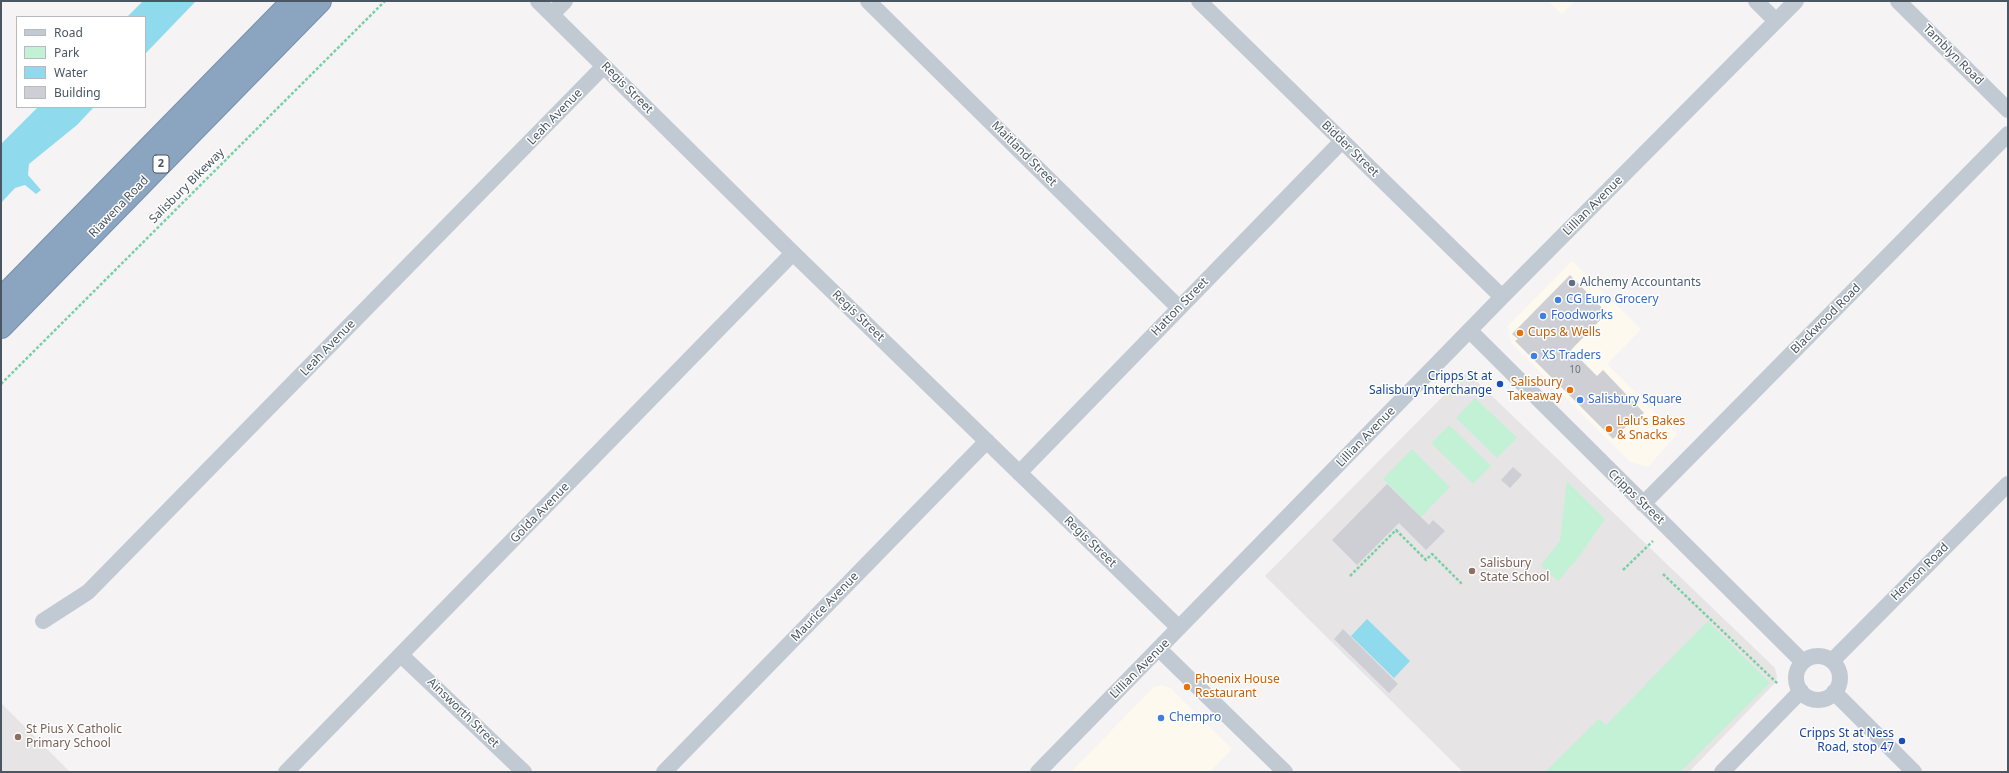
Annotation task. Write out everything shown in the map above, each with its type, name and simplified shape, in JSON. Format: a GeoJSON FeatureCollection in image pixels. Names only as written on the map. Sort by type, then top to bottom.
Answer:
{"type":"FeatureCollection","features":[{"type":"Feature","properties":{"kind":"highway","name":"Riawena Road"},"geometry":{"type":"LineString","coordinates":[[1,299],[293,1]]}},
{"type":"Feature","properties":{"kind":"highway","name":"Riawena Road"},"geometry":{"type":"LineString","coordinates":[[1,327],[320,1]]}},
{"type":"Feature","properties":{"kind":"street","name":"Regis Street"},"geometry":{"type":"LineString","coordinates":[[538,1],[793,253],[1179,628]]}},
{"type":"Feature","properties":{"kind":"street"},"geometry":{"type":"LineString","coordinates":[[552,14],[565,1]]}},
{"type":"Feature","properties":{"kind":"street","name":"Maitland Street"},"geometry":{"type":"LineString","coordinates":[[868,1],[1179,308]]}},
{"type":"Feature","properties":{"kind":"street","name":"Bidder Street"},"geometry":{"type":"LineString","coordinates":[[1199,1],[1502,297]]}},
{"type":"Feature","properties":{"kind":"street"},"geometry":{"type":"LineString","coordinates":[[1756,1],[1776,21]]}},
{"type":"Feature","properties":{"kind":"street","name":"Lillian Avenue"},"geometry":{"type":"LineString","coordinates":[[1038,772],[1502,297],[1796,1]]}},
{"type":"Feature","properties":{"kind":"street","name":"Tamblyn Road"},"geometry":{"type":"LineString","coordinates":[[1898,1],[2008,110]]}},
{"type":"Feature","properties":{"kind":"street","name":"Leah Avenue"},"geometry":{"type":"LineString","coordinates":[[43,621],[88,592],[604,66]]}},
{"type":"Feature","properties":{"kind":"street","name":"Blackwood Road"},"geometry":{"type":"LineString","coordinates":[[1643,504],[2008,134]]}},
{"type":"Feature","properties":{"kind":"street","name":"Hatton Street"},"geometry":{"type":"LineString","coordinates":[[1019,473],[1342,141]]}},
{"type":"Feature","properties":{"kind":"street","name":"Golda Avenue"},"geometry":{"type":"LineString","coordinates":[[286,772],[402,655],[793,253]]}},
{"type":"Feature","properties":{"kind":"street","name":"Cripps Street"},"geometry":{"type":"LineString","coordinates":[[1470,331],[1803,662]]}},
{"type":"Feature","properties":{"kind":"street","name":"Maurice Avenue"},"geometry":{"type":"LineString","coordinates":[[664,772],[987,442]]}},
{"type":"Feature","properties":{"kind":"street","name":"Henson Road"},"geometry":{"type":"LineString","coordinates":[[1832,661],[2008,484]]}},
{"type":"Feature","properties":{"kind":"street"},"geometry":{"type":"LineString","coordinates":[[1159,649],[1285,772]]}},
{"type":"Feature","properties":{"kind":"street","name":"Ainsworth Street"},"geometry":{"type":"LineString","coordinates":[[402,655],[524,772]]}},
{"type":"Feature","properties":{"kind":"street"},"geometry":{"type":"LineString","coordinates":[[1820,656],[1832,661],[1839,672],[1840,679],[1834,692],[1824,699],[1817,700],[1805,696],[1798,686],[1797,673],[1803,662],[1820,656]]}},
{"type":"Feature","properties":{"kind":"street"},"geometry":{"type":"LineString","coordinates":[[1722,772],[1801,691]]}},
{"type":"Feature","properties":{"kind":"street"},"geometry":{"type":"LineString","coordinates":[[1834,692],[1914,772]]}},
{"type":"Feature","properties":{"kind":"path","name":"Salisbury Bikeway"},"geometry":{"type":"LineString","coordinates":[[1,384],[385,1]]}},
{"type":"Feature","properties":{"kind":"path"},"geometry":{"type":"LineString","coordinates":[[1350,576],[1396,530],[1426,560],[1432,554],[1462,584]]}},
{"type":"Feature","properties":{"kind":"path"},"geometry":{"type":"LineString","coordinates":[[1624,570],[1653,541]]}},
{"type":"Feature","properties":{"kind":"path"},"geometry":{"type":"LineString","coordinates":[[1663,574],[1778,684]]}},
{"type":"Feature","properties":{"kind":"shaded area"},"geometry":{"type":"Polygon","coordinates":[[[1548,1],[1575,1],[1562,14],[1548,1]]]}},
{"type":"Feature","properties":{"kind":"shaded area"},"geometry":{"type":"Polygon","coordinates":[[[1572,261],[1641,329],[1607,364],[1677,434],[1648,467],[1630,462],[1511,343],[1508,326],[1572,261]]]}},
{"type":"Feature","properties":{"kind":"shaded area","name":"Salisbury State School"},"geometry":{"type":"Polygon","coordinates":[[[1467,372],[1775,668],[1777,677],[1775,683],[1689,772],[1463,772],[1265,576],[1467,372]]]}},
{"type":"Feature","properties":{"kind":"shaded area"},"geometry":{"type":"Polygon","coordinates":[[[1162,685],[1169,687],[1232,749],[1210,772],[1071,772],[1154,687],[1162,685]]]}},
{"type":"Feature","properties":{"kind":"shaded area","name":"St Pius X Catholic Primary School"},"geometry":{"type":"Polygon","coordinates":[[[1,703],[70,772],[1,772],[1,703]]]}},
{"type":"Feature","properties":{"kind":"green space"},"geometry":{"type":"Polygon","coordinates":[[[1475,398],[1517,438],[1497,458],[1456,418],[1475,398]]]}},
{"type":"Feature","properties":{"kind":"green space"},"geometry":{"type":"Polygon","coordinates":[[[1449,425],[1491,466],[1473,484],[1431,443],[1449,425]]]}},
{"type":"Feature","properties":{"kind":"green space"},"geometry":{"type":"Polygon","coordinates":[[[1412,449],[1450,487],[1421,517],[1383,479],[1412,449]]]}},
{"type":"Feature","properties":{"kind":"green space"},"geometry":{"type":"Polygon","coordinates":[[[1567,481],[1605,519],[1577,559],[1558,581],[1541,565],[1560,541],[1567,481]]]}},
{"type":"Feature","properties":{"kind":"green space"},"geometry":{"type":"Polygon","coordinates":[[[1708,621],[1770,683],[1680,772],[1545,772],[1599,719],[1606,725],[1708,621]]]}},
{"type":"Feature","properties":{"kind":"water"},"geometry":{"type":"Polygon","coordinates":[[[143,1],[196,1],[146,53],[146,16],[128,16],[143,1]]]}},
{"type":"Feature","properties":{"kind":"water"},"geometry":{"type":"Polygon","coordinates":[[[37,108],[93,108],[77,125],[29,164],[28,175],[41,190],[36,194],[25,185],[15,188],[1,203],[1,144],[37,108]]]}},
{"type":"Feature","properties":{"kind":"water"},"geometry":{"type":"Polygon","coordinates":[[[1367,619],[1410,661],[1394,678],[1351,636],[1367,619]]]}},
{"type":"Feature","properties":{"kind":"building"},"geometry":{"type":"Polygon","coordinates":[[[1570,275],[1607,313],[1571,350],[1597,376],[1603,370],[1644,413],[1632,425],[1630,423],[1613,439],[1515,341],[1518,339],[1512,334],[1570,275]]]}},
{"type":"Feature","properties":{"kind":"building"},"geometry":{"type":"Polygon","coordinates":[[[1513,467],[1522,475],[1510,488],[1501,480],[1513,467]]]}},
{"type":"Feature","properties":{"kind":"building"},"geometry":{"type":"Polygon","coordinates":[[[1387,484],[1429,525],[1433,520],[1445,531],[1426,550],[1399,523],[1357,565],[1332,540],[1387,484]]]}},
{"type":"Feature","properties":{"kind":"building"},"geometry":{"type":"Polygon","coordinates":[[[1343,629],[1398,684],[1389,693],[1334,639],[1343,629]]]}},
{"type":"Feature","properties":{"kind":"place","name":"Alchemy Accountants"},"geometry":{"type":"Point","coordinates":[1572,283]}},
{"type":"Feature","properties":{"kind":"place","name":"CG Euro Grocery"},"geometry":{"type":"Point","coordinates":[1558,300]}},
{"type":"Feature","properties":{"kind":"place","name":"Foodworks"},"geometry":{"type":"Point","coordinates":[1543,316]}},
{"type":"Feature","properties":{"kind":"place","name":"Cups & Wells"},"geometry":{"type":"Point","coordinates":[1520,333]}},
{"type":"Feature","properties":{"kind":"place","name":"XS Traders"},"geometry":{"type":"Point","coordinates":[1534,356]}},
{"type":"Feature","properties":{"kind":"place","name":"Cripps St at Salisbury Interchange"},"geometry":{"type":"Point","coordinates":[1500,384]}},
{"type":"Feature","properties":{"kind":"place","name":"Salisbury Takeaway"},"geometry":{"type":"Point","coordinates":[1570,390]}},
{"type":"Feature","properties":{"kind":"place","name":"Salisbury Square"},"geometry":{"type":"Point","coordinates":[1580,400]}},
{"type":"Feature","properties":{"kind":"place","name":"Lalu's Bakes & Snacks"},"geometry":{"type":"Point","coordinates":[1609,429]}},
{"type":"Feature","properties":{"kind":"place","name":"Salisbury State School"},"geometry":{"type":"Point","coordinates":[1472,571]}},
{"type":"Feature","properties":{"kind":"place","name":"Phoenix House Restaurant"},"geometry":{"type":"Point","coordinates":[1187,687]}},
{"type":"Feature","properties":{"kind":"place","name":"Chempro"},"geometry":{"type":"Point","coordinates":[1161,718]}},
{"type":"Feature","properties":{"kind":"place","name":"St Pius X Catholic Primary School"},"geometry":{"type":"Point","coordinates":[18,737]}},
{"type":"Feature","properties":{"kind":"place","name":"Cripps St at Ness Road, stop 47"},"geometry":{"type":"Point","coordinates":[1902,741]}}]}
